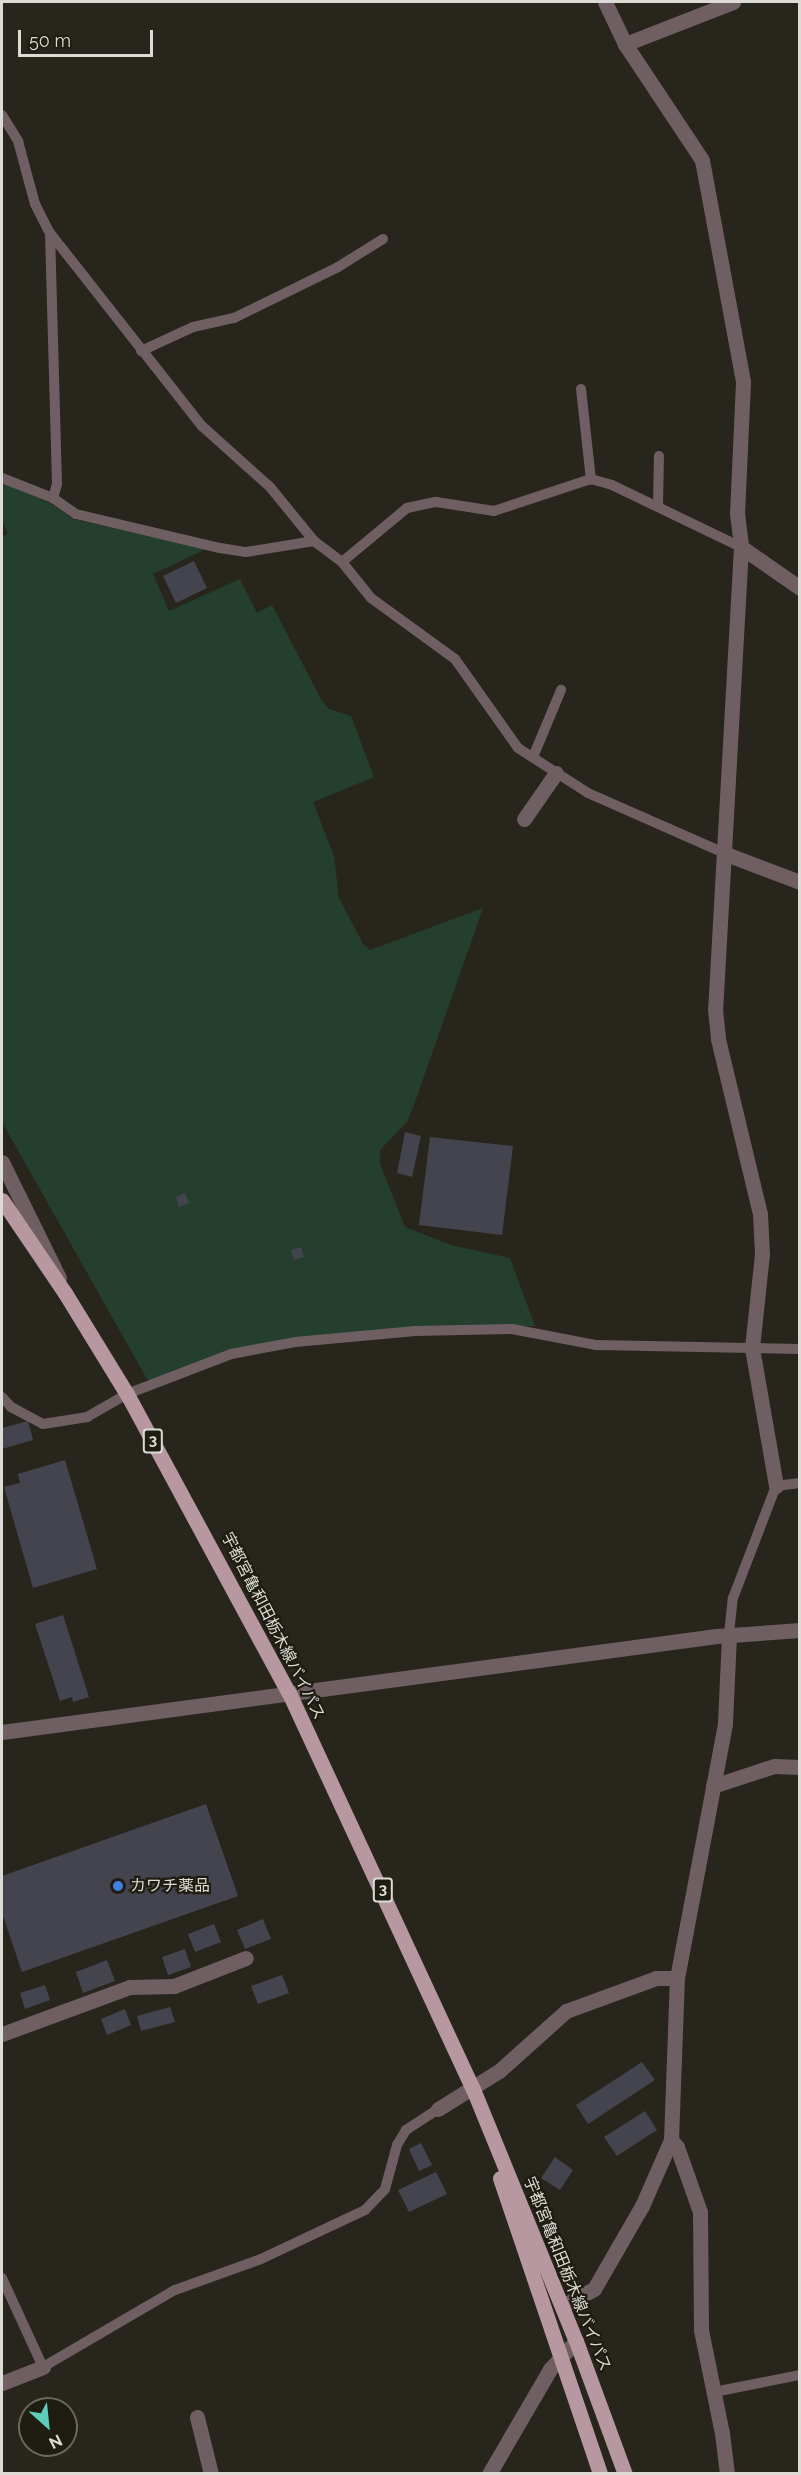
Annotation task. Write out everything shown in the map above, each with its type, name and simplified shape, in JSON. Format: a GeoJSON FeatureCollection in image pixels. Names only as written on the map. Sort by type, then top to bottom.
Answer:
{"type":"FeatureCollection","features":[{"type":"Feature","properties":{"kind":"main road","name":"宇都宮亀和田栃木線バイパス"},"geometry":{"type":"LineString","coordinates":[[2,1200],[6,1216],[66,1293],[127,1395],[289,1693],[473,2090],[576,2341],[625,2474]]}},
{"type":"Feature","properties":{"kind":"main road","name":"宇都宮亀和田栃木線バイパス"},"geometry":{"type":"LineString","coordinates":[[473,2090],[514,2224],[600,2474]]}},
{"type":"Feature","properties":{"kind":"street"},"geometry":{"type":"LineString","coordinates":[[605,2],[625,44],[692,144],[708,183],[743,382],[737,513],[741,547],[726,854],[715,1009],[718,1039],[760,1214],[762,1254],[752,1348],[776,1486]]}},
{"type":"Feature","properties":{"kind":"street"},"geometry":{"type":"LineString","coordinates":[[625,44],[733,2]]}},
{"type":"Feature","properties":{"kind":"street"},"geometry":{"type":"LineString","coordinates":[[741,547],[800,588]]}},
{"type":"Feature","properties":{"kind":"street"},"geometry":{"type":"LineString","coordinates":[[524,819],[556,773]]}},
{"type":"Feature","properties":{"kind":"street"},"geometry":{"type":"LineString","coordinates":[[726,854],[800,882]]}},
{"type":"Feature","properties":{"kind":"street"},"geometry":{"type":"LineString","coordinates":[[2,1162],[66,1293]]}},
{"type":"Feature","properties":{"kind":"street"},"geometry":{"type":"LineString","coordinates":[[2,1732],[729,1634],[800,1630]]}},
{"type":"Feature","properties":{"kind":"street"},"geometry":{"type":"LineString","coordinates":[[562,2307],[594,2289],[642,2206],[671,2140],[677,1978],[725,1723],[729,1634]]}},
{"type":"Feature","properties":{"kind":"street"},"geometry":{"type":"LineString","coordinates":[[713,1786],[774,1766],[800,1767]]}},
{"type":"Feature","properties":{"kind":"street"},"geometry":{"type":"LineString","coordinates":[[2,2034],[120,1990],[174,1986],[246,1958]]}},
{"type":"Feature","properties":{"kind":"street"},"geometry":{"type":"LineString","coordinates":[[438,2109],[473,2090],[566,2011],[656,1978],[677,1978]]}},
{"type":"Feature","properties":{"kind":"street"},"geometry":{"type":"LineString","coordinates":[[671,2140],[678,2146],[699,2212],[701,2330],[727,2474]]}},
{"type":"Feature","properties":{"kind":"street"},"geometry":{"type":"LineString","coordinates":[[489,2474],[560,2356],[576,2341]]}},
{"type":"Feature","properties":{"kind":"street"},"geometry":{"type":"LineString","coordinates":[[2,2382],[43,2367]]}},
{"type":"Feature","properties":{"kind":"street"},"geometry":{"type":"LineString","coordinates":[[197,2417],[211,2474]]}},
{"type":"Feature","properties":{"kind":"lane"},"geometry":{"type":"LineString","coordinates":[[2,115],[18,141],[35,204],[50,233],[202,426],[270,487],[314,541],[342,562],[371,598],[455,659],[508,737],[533,757],[588,793],[726,854]]}},
{"type":"Feature","properties":{"kind":"lane"},"geometry":{"type":"LineString","coordinates":[[50,233],[57,484],[53,498]]}},
{"type":"Feature","properties":{"kind":"lane"},"geometry":{"type":"LineString","coordinates":[[141,351],[193,327],[234,318],[338,267],[383,239]]}},
{"type":"Feature","properties":{"kind":"lane"},"geometry":{"type":"LineString","coordinates":[[581,389],[591,479]]}},
{"type":"Feature","properties":{"kind":"lane"},"geometry":{"type":"LineString","coordinates":[[658,506],[659,456]]}},
{"type":"Feature","properties":{"kind":"lane"},"geometry":{"type":"LineString","coordinates":[[2,478],[53,498],[76,514],[220,548],[246,552],[314,541]]}},
{"type":"Feature","properties":{"kind":"lane"},"geometry":{"type":"LineString","coordinates":[[342,562],[407,508],[436,502],[494,511],[591,479],[658,506],[741,547]]}},
{"type":"Feature","properties":{"kind":"lane"},"geometry":{"type":"LineString","coordinates":[[533,757],[561,690]]}},
{"type":"Feature","properties":{"kind":"lane"},"geometry":{"type":"LineString","coordinates":[[2,1397],[10,1407],[43,1424],[87,1417],[127,1395],[231,1354],[360,1335],[512,1329],[596,1345],[800,1349]]}},
{"type":"Feature","properties":{"kind":"lane"},"geometry":{"type":"LineString","coordinates":[[729,1634],[733,1598],[776,1486],[800,1483]]}},
{"type":"Feature","properties":{"kind":"lane"},"geometry":{"type":"LineString","coordinates":[[2,2278],[43,2367],[175,2290],[261,2259],[365,2210],[385,2189],[397,2145],[406,2130],[438,2109]]}},
{"type":"Feature","properties":{"kind":"lane"},"geometry":{"type":"LineString","coordinates":[[714,2392],[800,2375]]}},
{"type":"Feature","properties":{"kind":"green space"},"geometry":{"type":"Polygon","coordinates":[[[2,482],[54,505],[73,519],[206,549],[153,574],[169,611],[240,579],[257,613],[272,605],[322,701],[329,709],[351,716],[374,777],[313,802],[334,856],[339,898],[363,944],[370,950],[483,908],[414,1105],[407,1122],[380,1150],[380,1164],[405,1227],[451,1245],[510,1258],[535,1326],[449,1326],[258,1345],[152,1383],[147,1379],[2,1122],[2,537],[8,534],[2,520],[2,482]]]}},
{"type":"Feature","properties":{"kind":"building"},"geometry":{"type":"Polygon","coordinates":[[[194,561],[207,588],[176,603],[163,576],[194,561]]]}},
{"type":"Feature","properties":{"kind":"building"},"geometry":{"type":"Polygon","coordinates":[[[405,1132],[421,1136],[412,1177],[397,1173],[405,1132]]]}},
{"type":"Feature","properties":{"kind":"building"},"geometry":{"type":"Polygon","coordinates":[[[430,1137],[513,1146],[502,1235],[419,1225],[430,1137]]]}},
{"type":"Feature","properties":{"kind":"building"},"geometry":{"type":"Polygon","coordinates":[[[185,1193],[189,1203],[179,1207],[176,1197],[185,1193]]]}},
{"type":"Feature","properties":{"kind":"building"},"geometry":{"type":"Polygon","coordinates":[[[301,1247],[304,1257],[294,1260],[291,1250],[301,1247]]]}},
{"type":"Feature","properties":{"kind":"building"},"geometry":{"type":"Polygon","coordinates":[[[28,1421],[33,1440],[2,1449],[2,1428],[28,1421]]]}},
{"type":"Feature","properties":{"kind":"building"},"geometry":{"type":"Polygon","coordinates":[[[65,1460],[97,1569],[33,1588],[4,1487],[20,1483],[18,1474],[65,1460]]]}},
{"type":"Feature","properties":{"kind":"building"},"geometry":{"type":"Polygon","coordinates":[[[63,1615],[89,1697],[73,1702],[72,1697],[60,1701],[35,1624],[63,1615]]]}},
{"type":"Feature","properties":{"kind":"building","name":"カワチ薬品"},"geometry":{"type":"Polygon","coordinates":[[[206,1804],[238,1896],[22,1972],[2,1913],[2,1876],[206,1804]]]}},
{"type":"Feature","properties":{"kind":"building"},"geometry":{"type":"Polygon","coordinates":[[[263,1919],[271,1939],[245,1949],[237,1930],[263,1919]]]}},
{"type":"Feature","properties":{"kind":"building"},"geometry":{"type":"Polygon","coordinates":[[[214,1924],[221,1942],[195,1952],[188,1934],[214,1924]]]}},
{"type":"Feature","properties":{"kind":"building"},"geometry":{"type":"Polygon","coordinates":[[[185,1949],[191,1967],[168,1975],[162,1957],[185,1949]]]}},
{"type":"Feature","properties":{"kind":"building"},"geometry":{"type":"Polygon","coordinates":[[[107,1960],[115,1981],[83,1993],[76,1972],[107,1960]]]}},
{"type":"Feature","properties":{"kind":"building"},"geometry":{"type":"Polygon","coordinates":[[[282,1975],[289,1993],[258,2004],[251,1986],[282,1975]]]}},
{"type":"Feature","properties":{"kind":"building"},"geometry":{"type":"Polygon","coordinates":[[[45,1985],[50,2000],[25,2009],[20,1993],[45,1985]]]}},
{"type":"Feature","properties":{"kind":"building"},"geometry":{"type":"Polygon","coordinates":[[[170,2007],[175,2022],[141,2031],[137,2016],[170,2007]]]}},
{"type":"Feature","properties":{"kind":"building"},"geometry":{"type":"Polygon","coordinates":[[[125,2009],[131,2025],[107,2035],[101,2019],[125,2009]]]}},
{"type":"Feature","properties":{"kind":"building"},"geometry":{"type":"Polygon","coordinates":[[[642,2062],[655,2080],[588,2124],[576,2105],[642,2062]]]}},
{"type":"Feature","properties":{"kind":"building"},"geometry":{"type":"Polygon","coordinates":[[[645,2111],[657,2130],[617,2156],[604,2137],[645,2111]]]}},
{"type":"Feature","properties":{"kind":"building"},"geometry":{"type":"Polygon","coordinates":[[[421,2143],[432,2165],[419,2171],[409,2149],[421,2143]]]}},
{"type":"Feature","properties":{"kind":"building"},"geometry":{"type":"Polygon","coordinates":[[[555,2157],[573,2170],[560,2190],[541,2178],[555,2157]]]}},
{"type":"Feature","properties":{"kind":"building"},"geometry":{"type":"Polygon","coordinates":[[[436,2172],[447,2194],[409,2212],[398,2190],[436,2172]]]}},
{"type":"Feature","properties":{"kind":"place","name":"カワチ薬品"},"geometry":{"type":"Point","coordinates":[118,1886]}}]}
